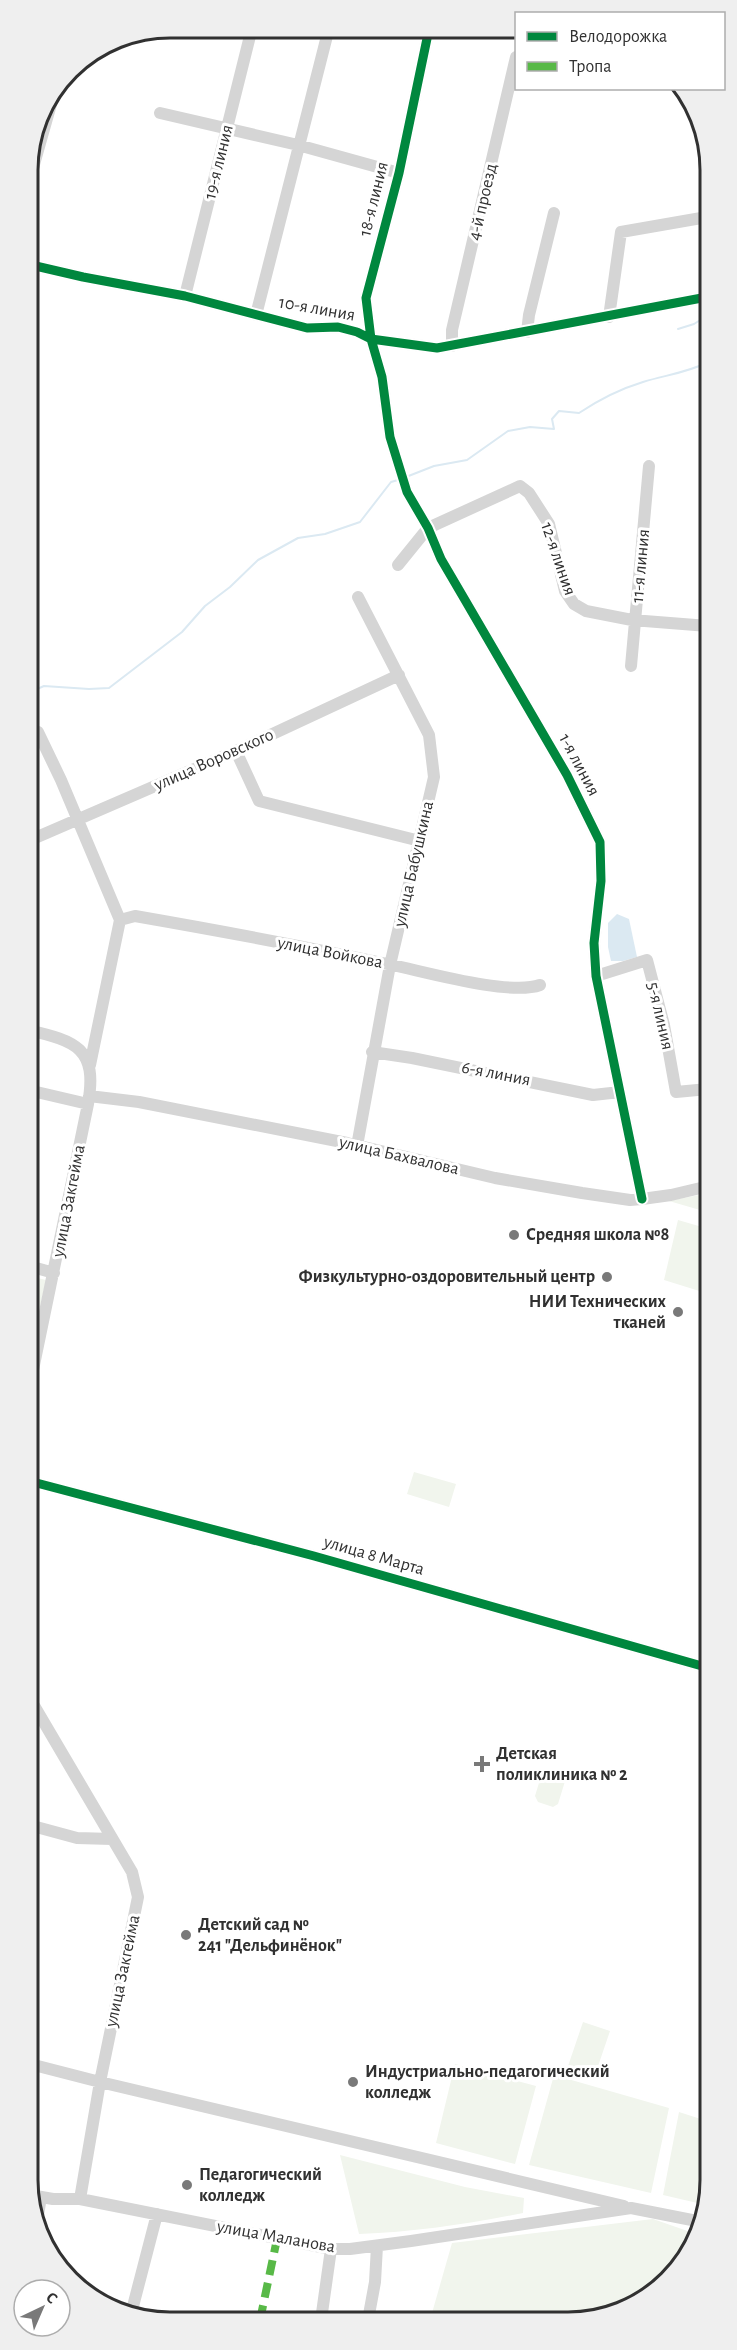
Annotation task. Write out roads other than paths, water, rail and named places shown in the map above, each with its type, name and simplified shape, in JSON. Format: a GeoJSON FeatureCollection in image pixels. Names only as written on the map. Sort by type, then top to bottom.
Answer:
{"type":"FeatureCollection","features":[{"type":"Feature","properties":{"kind":"street","name":"19-я линия"},"geometry":{"type":"LineString","coordinates":[[185,297],[250,38]]}},
{"type":"Feature","properties":{"kind":"street"},"geometry":{"type":"LineString","coordinates":[[256,315],[326,38]]}},
{"type":"Feature","properties":{"kind":"street","name":"18-я линия"},"geometry":{"type":"LineString","coordinates":[[382,377],[371,339],[366,298],[399,173],[427,38]]}},
{"type":"Feature","properties":{"kind":"street","name":"4-й проезд"},"geometry":{"type":"LineString","coordinates":[[452,346],[452,330],[515,62]]}},
{"type":"Feature","properties":{"kind":"street"},"geometry":{"type":"LineString","coordinates":[[160,113],[298,145],[399,173]]}},
{"type":"Feature","properties":{"kind":"street"},"geometry":{"type":"LineString","coordinates":[[527,333],[529,315],[554,213]]}},
{"type":"Feature","properties":{"kind":"street"},"geometry":{"type":"LineString","coordinates":[[609,317],[621,232],[700,215]]}},
{"type":"Feature","properties":{"kind":"street","name":"10-я линия"},"geometry":{"type":"LineString","coordinates":[[38,267],[185,297],[307,328],[338,327],[371,339],[437,348],[527,333],[700,299]]}},
{"type":"Feature","properties":{"kind":"street","name":"1-я линия"},"geometry":{"type":"LineString","coordinates":[[382,377],[390,437],[402,477],[459,590],[567,775],[600,842],[601,882],[594,943],[596,976],[642,1199]]}},
{"type":"Feature","properties":{"kind":"street","name":"11-я линия"},"geometry":{"type":"LineString","coordinates":[[631,666],[649,466]]}},
{"type":"Feature","properties":{"kind":"street","name":"12-я линия"},"geometry":{"type":"LineString","coordinates":[[428,528],[520,486],[529,493],[549,524],[565,591],[574,604],[586,610],[636,620],[700,625]]}},
{"type":"Feature","properties":{"kind":"street"},"geometry":{"type":"LineString","coordinates":[[398,565],[428,528]]}},
{"type":"Feature","properties":{"kind":"street","name":"улица Бабушкина"},"geometry":{"type":"LineString","coordinates":[[357,1146],[372,1052],[390,965],[434,777],[429,735],[358,597]]}},
{"type":"Feature","properties":{"kind":"street","name":"улица Воровского"},"geometry":{"type":"LineString","coordinates":[[38,837],[236,751],[399,675]]}},
{"type":"Feature","properties":{"kind":"street"},"geometry":{"type":"LineString","coordinates":[[38,732],[78,819],[120,920]]}},
{"type":"Feature","properties":{"kind":"street"},"geometry":{"type":"LineString","coordinates":[[236,751],[259,801],[420,841]]}},
{"type":"Feature","properties":{"kind":"street","name":"улица Войкова"},"geometry":{"type":"LineString","coordinates":[[120,920],[135,916],[504,987],[530,989],[540,985]]}},
{"type":"Feature","properties":{"kind":"street","name":"улица Закгейма"},"geometry":{"type":"LineString","coordinates":[[38,1347],[89,1100],[90,1065],[120,920]]}},
{"type":"Feature","properties":{"kind":"street","name":"5-я линия"},"geometry":{"type":"LineString","coordinates":[[596,976],[647,960],[664,1025],[676,1092],[700,1090]]}},
{"type":"Feature","properties":{"kind":"street"},"geometry":{"type":"LineString","coordinates":[[38,1032],[63,1038],[80,1049],[90,1065]]}},
{"type":"Feature","properties":{"kind":"street","name":"6-я линия"},"geometry":{"type":"LineString","coordinates":[[372,1052],[423,1060],[593,1095],[620,1092]]}},
{"type":"Feature","properties":{"kind":"street","name":"улица Бахвалова"},"geometry":{"type":"LineString","coordinates":[[38,1092],[89,1100],[139,1102],[357,1146],[495,1178],[630,1200],[671,1195],[699,1188]]}},
{"type":"Feature","properties":{"kind":"street"},"geometry":{"type":"LineString","coordinates":[[38,1269],[54,1273]]}},
{"type":"Feature","properties":{"kind":"street","name":"улица 8 Марта"},"geometry":{"type":"LineString","coordinates":[[38,1483],[314,1556],[699,1665]]}},
{"type":"Feature","properties":{"kind":"street","name":"улица Закгейма"},"geometry":{"type":"LineString","coordinates":[[38,1712],[132,1872],[138,1897],[100,2082],[80,2199]]}},
{"type":"Feature","properties":{"kind":"street"},"geometry":{"type":"LineString","coordinates":[[38,1827],[78,1838],[112,1839]]}},
{"type":"Feature","properties":{"kind":"street","name":"улица Маланова"},"geometry":{"type":"LineString","coordinates":[[38,2066],[631,2208],[693,2220]]}},
{"type":"Feature","properties":{"kind":"street","name":"улица Маланова"},"geometry":{"type":"LineString","coordinates":[[39,2196],[80,2199],[331,2249],[377,2246],[631,2208]]}},
{"type":"Feature","properties":{"kind":"street"},"geometry":{"type":"LineString","coordinates":[[133,2307],[157,2214]]}},
{"type":"Feature","properties":{"kind":"street"},"geometry":{"type":"LineString","coordinates":[[369,2312],[375,2282],[377,2246]]}},
{"type":"Feature","properties":{"kind":"street"},"geometry":{"type":"LineString","coordinates":[[322,2312],[331,2249]]}},
{"type":"Feature","properties":{"kind":"waterway"},"geometry":{"type":"LineString","coordinates":[[678,329],[700,320]]}},
{"type":"Feature","properties":{"kind":"waterway"},"geometry":{"type":"LineString","coordinates":[[406,477],[434,466],[467,460],[508,431],[530,427],[554,429],[552,419],[559,411],[579,413],[626,388],[700,366]]}},
{"type":"Feature","properties":{"kind":"waterway"},"geometry":{"type":"LineString","coordinates":[[38,689],[44,686],[109,688],[182,632],[205,606],[230,587],[258,560],[298,538],[325,534],[360,522],[391,482],[398,480]]}},
{"type":"Feature","properties":{"kind":"place","name":"Средняя школа №8"},"geometry":{"type":"Point","coordinates":[514,1235]}},
{"type":"Feature","properties":{"kind":"place","name":"Физкультурно-оздоровительный центр"},"geometry":{"type":"Point","coordinates":[607,1277]}},
{"type":"Feature","properties":{"kind":"place","name":"НИИ Технических тканей"},"geometry":{"type":"Point","coordinates":[678,1312]}},
{"type":"Feature","properties":{"kind":"place","name":"Детская поликлиника № 2"},"geometry":{"type":"Point","coordinates":[482,1764]}},
{"type":"Feature","properties":{"kind":"place","name":"Детский сад № 241 \"Дельфинёнок\""},"geometry":{"type":"Point","coordinates":[186,1935]}},
{"type":"Feature","properties":{"kind":"place","name":"Индустриально-педагогический колледж"},"geometry":{"type":"Point","coordinates":[353,2082]}},
{"type":"Feature","properties":{"kind":"place","name":"Педагогический колледж"},"geometry":{"type":"Point","coordinates":[187,2185]}}]}
